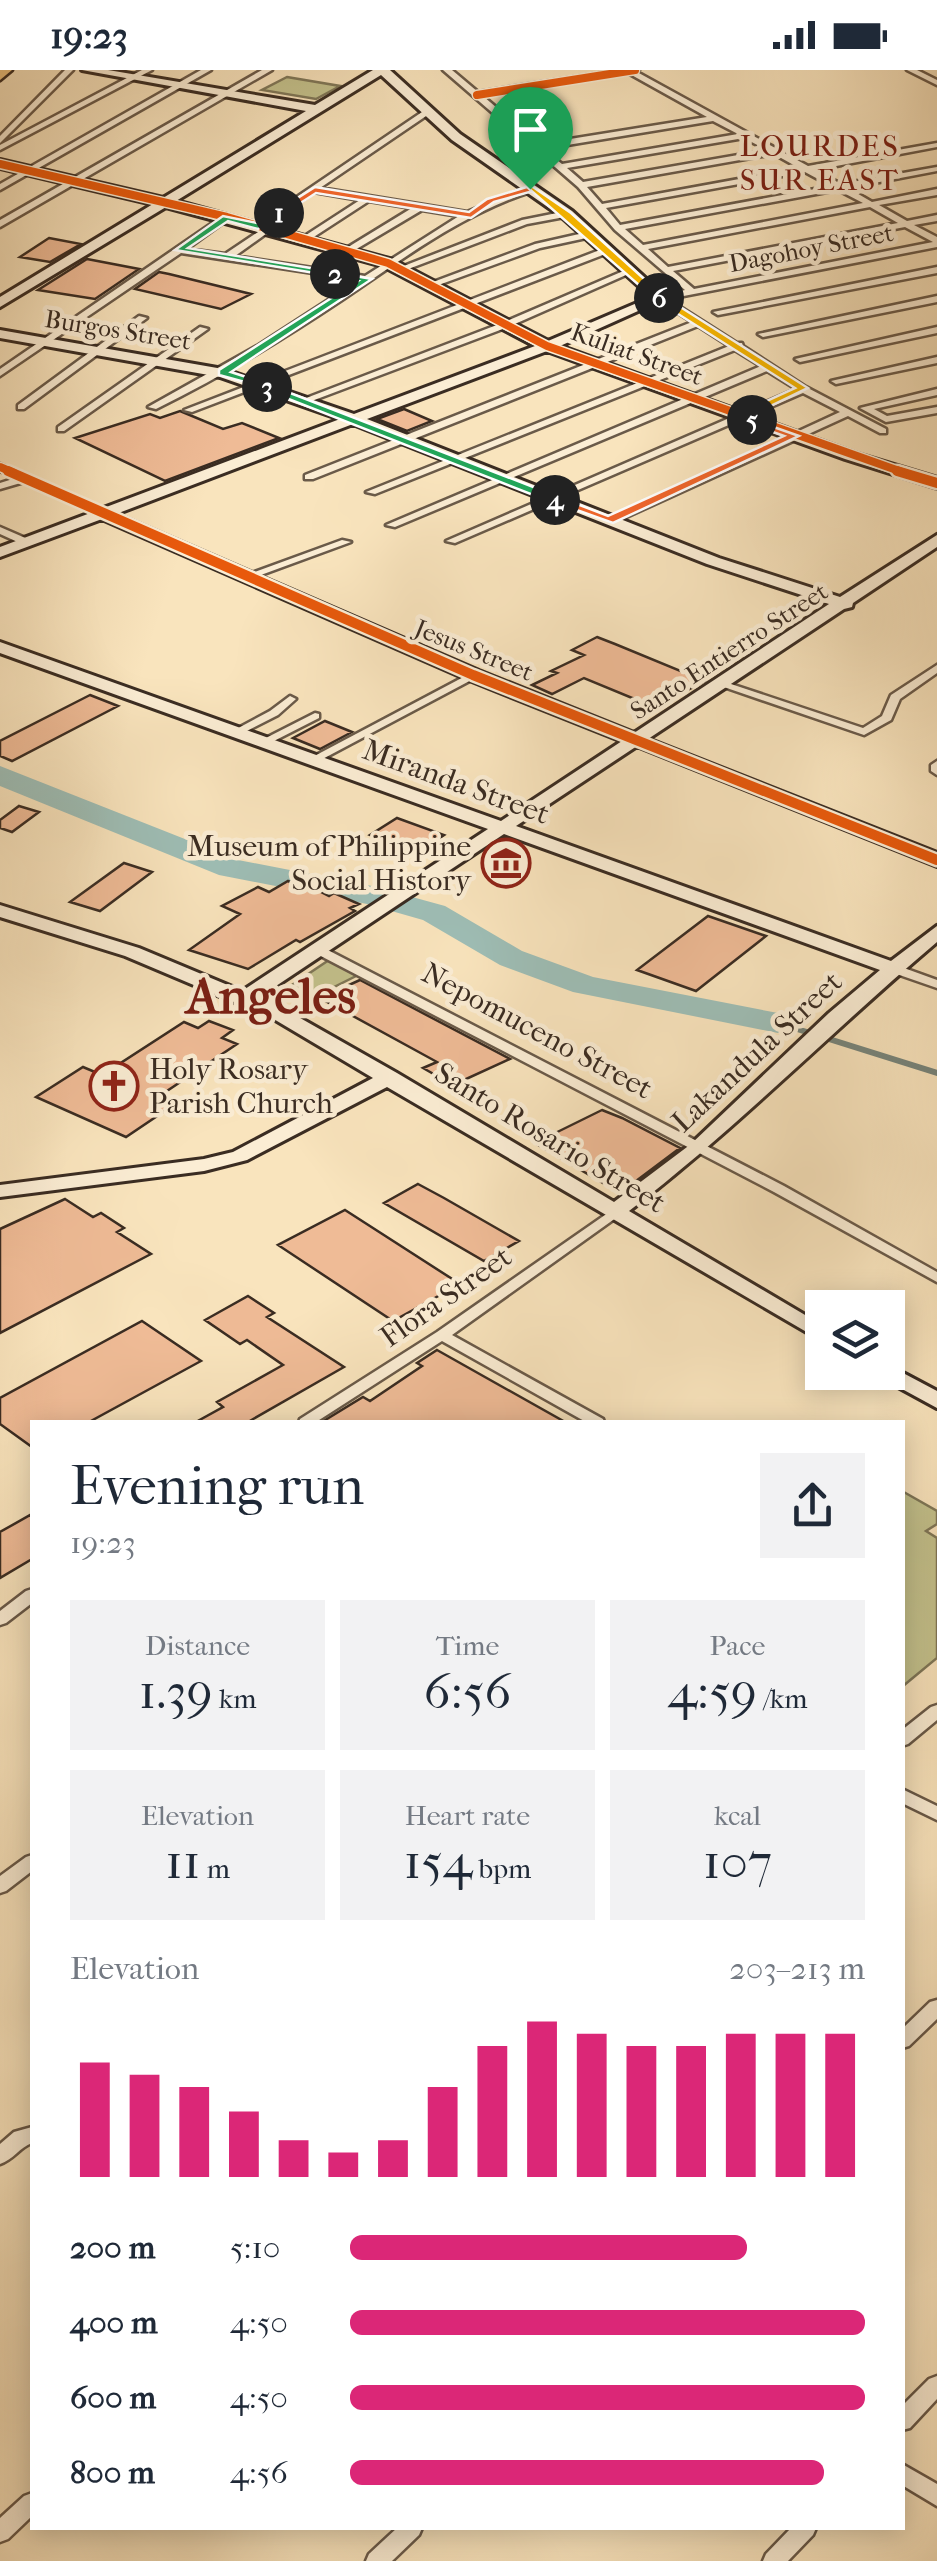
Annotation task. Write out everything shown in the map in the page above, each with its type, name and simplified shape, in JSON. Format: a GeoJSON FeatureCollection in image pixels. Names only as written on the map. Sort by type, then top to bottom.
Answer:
{"type":"FeatureCollection","features":[{"type":"Feature","properties":{"kind":"main road"},"geometry":{"type":"LineString","coordinates":[[0,76],[6,70]]}},
{"type":"Feature","properties":{"kind":"street"},"geometry":{"type":"LineString","coordinates":[[0,144],[69,70]]}},
{"type":"Feature","properties":{"kind":"street"},"geometry":{"type":"LineString","coordinates":[[89,70],[315,109]]}},
{"type":"Feature","properties":{"kind":"street"},"geometry":{"type":"LineString","coordinates":[[0,144],[148,70]]}},
{"type":"Feature","properties":{"kind":"street"},"geometry":{"type":"LineString","coordinates":[[0,187],[207,70]]}},
{"type":"Feature","properties":{"kind":"street"},"geometry":{"type":"LineString","coordinates":[[0,224],[268,70]]}},
{"type":"Feature","properties":{"kind":"street"},"geometry":{"type":"LineString","coordinates":[[0,303],[382,70],[456,137],[567,214],[660,298],[803,388],[884,431]]}},
{"type":"Feature","properties":{"kind":"street"},"geometry":{"type":"LineString","coordinates":[[446,70],[538,147],[581,186],[618,228],[692,292]]}},
{"type":"Feature","properties":{"kind":"street"},"geometry":{"type":"LineString","coordinates":[[478,96],[631,70],[937,243]]}},
{"type":"Feature","properties":{"kind":"street"},"geometry":{"type":"LineString","coordinates":[[911,70],[937,83]]}},
{"type":"Feature","properties":{"kind":"street"},"geometry":{"type":"LineString","coordinates":[[226,258],[263,227],[428,112]]}},
{"type":"Feature","properties":{"kind":"street"},"geometry":{"type":"LineString","coordinates":[[538,147],[714,118]]}},
{"type":"Feature","properties":{"kind":"street"},"geometry":{"type":"LineString","coordinates":[[560,167],[746,135]]}},
{"type":"Feature","properties":{"kind":"street"},"geometry":{"type":"LineString","coordinates":[[598,207],[937,144]]}},
{"type":"Feature","properties":{"kind":"street"},"geometry":{"type":"LineString","coordinates":[[581,186],[776,151]]}},
{"type":"Feature","properties":{"kind":"street","name":"Kuliat Street"},"geometry":{"type":"LineString","coordinates":[[0,164],[348,250],[394,266],[547,346],[793,436],[937,482]]}},
{"type":"Feature","properties":{"kind":"street"},"geometry":{"type":"LineString","coordinates":[[618,228],[937,169]]}},
{"type":"Feature","properties":{"kind":"street"},"geometry":{"type":"LineString","coordinates":[[394,266],[491,200],[530,189]]}},
{"type":"Feature","properties":{"kind":"street"},"geometry":{"type":"LineString","coordinates":[[315,190],[471,215]]}},
{"type":"Feature","properties":{"kind":"street"},"geometry":{"type":"LineString","coordinates":[[640,248],[937,192]]}},
{"type":"Feature","properties":{"kind":"street"},"geometry":{"type":"LineString","coordinates":[[306,239],[368,198]]}},
{"type":"Feature","properties":{"kind":"street"},"geometry":{"type":"LineString","coordinates":[[348,250],[420,207]]}},
{"type":"Feature","properties":{"kind":"street"},"geometry":{"type":"LineString","coordinates":[[153,408],[223,372],[367,279],[394,266],[525,222],[567,214]]}},
{"type":"Feature","properties":{"kind":"street"},"geometry":{"type":"LineString","coordinates":[[0,373],[227,218]]}},
{"type":"Feature","properties":{"kind":"street"},"geometry":{"type":"LineString","coordinates":[[665,270],[937,218]]}},
{"type":"Feature","properties":{"kind":"street"},"geometry":{"type":"LineString","coordinates":[[430,285],[538,246],[588,236]]}},
{"type":"Feature","properties":{"kind":"street","name":"Dagohoy Street"},"geometry":{"type":"LineString","coordinates":[[660,298],[937,243]]}},
{"type":"Feature","properties":{"kind":"street"},"geometry":{"type":"LineString","coordinates":[[180,250],[367,279]]}},
{"type":"Feature","properties":{"kind":"street"},"geometry":{"type":"LineString","coordinates":[[189,410],[605,252]]}},
{"type":"Feature","properties":{"kind":"street"},"geometry":{"type":"LineString","coordinates":[[718,312],[937,270]]}},
{"type":"Feature","properties":{"kind":"street"},"geometry":{"type":"LineString","coordinates":[[306,400],[505,325],[631,271]]}},
{"type":"Feature","properties":{"kind":"street"},"geometry":{"type":"LineString","coordinates":[[0,552],[547,346],[660,298]]}},
{"type":"Feature","properties":{"kind":"street"},"geometry":{"type":"LineString","coordinates":[[763,334],[937,299]]}},
{"type":"Feature","properties":{"kind":"street"},"geometry":{"type":"LineString","coordinates":[[21,407],[142,318]]}},
{"type":"Feature","properties":{"kind":"street"},"geometry":{"type":"LineString","coordinates":[[309,476],[700,322]]}},
{"type":"Feature","properties":{"kind":"street"},"geometry":{"type":"LineString","coordinates":[[61,430],[202,328]]}},
{"type":"Feature","properties":{"kind":"street"},"geometry":{"type":"LineString","coordinates":[[800,359],[937,330]]}},
{"type":"Feature","properties":{"kind":"street","name":"Burgos Street"},"geometry":{"type":"LineString","coordinates":[[0,334],[223,372],[353,418],[713,561],[846,604]]}},
{"type":"Feature","properties":{"kind":"street"},"geometry":{"type":"LineString","coordinates":[[371,492],[738,345]]}},
{"type":"Feature","properties":{"kind":"street"},"geometry":{"type":"LineString","coordinates":[[836,382],[937,360]]}},
{"type":"Feature","properties":{"kind":"street"},"geometry":{"type":"LineString","coordinates":[[391,524],[770,366]]}},
{"type":"Feature","properties":{"kind":"street"},"geometry":{"type":"LineString","coordinates":[[452,541],[803,388]]}},
{"type":"Feature","properties":{"kind":"street"},"geometry":{"type":"LineString","coordinates":[[937,392],[865,408],[886,419],[937,410]]}},
{"type":"Feature","properties":{"kind":"street"},"geometry":{"type":"LineString","coordinates":[[609,520],[847,413]]}},
{"type":"Feature","properties":{"kind":"street","name":"Jesus Street"},"geometry":{"type":"LineString","coordinates":[[0,467],[473,675],[937,860]]}},
{"type":"Feature","properties":{"kind":"street"},"geometry":{"type":"LineString","coordinates":[[0,486],[26,478]]}},
{"type":"Feature","properties":{"kind":"street"},"geometry":{"type":"LineString","coordinates":[[0,530],[26,542]]}},
{"type":"Feature","properties":{"kind":"street","name":"Santo Entierro Street"},"geometry":{"type":"LineString","coordinates":[[246,998],[420,880],[846,604],[937,540]]}},
{"type":"Feature","properties":{"kind":"street"},"geometry":{"type":"LineString","coordinates":[[246,577],[346,542]]}},
{"type":"Feature","properties":{"kind":"street","name":"Miranda Street"},"geometry":{"type":"LineString","coordinates":[[0,648],[894,968]]}},
{"type":"Feature","properties":{"kind":"street"},"geometry":{"type":"LineString","coordinates":[[721,684],[864,732],[887,718],[896,697],[937,668]]}},
{"type":"Feature","properties":{"kind":"street"},"geometry":{"type":"LineString","coordinates":[[310,761],[473,675]]}},
{"type":"Feature","properties":{"kind":"street"},"geometry":{"type":"LineString","coordinates":[[236,732],[274,713],[290,699]]}},
{"type":"Feature","properties":{"kind":"street"},"geometry":{"type":"LineString","coordinates":[[264,742],[315,716]]}},
{"type":"Feature","properties":{"kind":"street","name":"Santo Rosario Street"},"geometry":{"type":"LineString","coordinates":[[0,911],[132,952],[246,998],[338,1045],[805,1324]]}},
{"type":"Feature","properties":{"kind":"street","name":"Lakandula Street"},"geometry":{"type":"LineString","coordinates":[[614,1212],[698,1148],[836,1017],[937,932]]}},
{"type":"Feature","properties":{"kind":"street","name":"Nepomuceno Street"},"geometry":{"type":"LineString","coordinates":[[320,950],[779,1189],[937,1278]]}},
{"type":"Feature","properties":{"kind":"street"},"geometry":{"type":"LineString","coordinates":[[894,968],[937,984]]}},
{"type":"Feature","properties":{"kind":"street"},"geometry":{"type":"LineString","coordinates":[[0,1191],[204,1165],[240,1156],[390,1077]]}},
{"type":"Feature","properties":{"kind":"street","name":"Flora Street"},"geometry":{"type":"LineString","coordinates":[[309,1420],[442,1335],[614,1212]]}},
{"type":"Feature","properties":{"kind":"street"},"geometry":{"type":"LineString","coordinates":[[442,1335],[594,1420]]}},
{"type":"Feature","properties":{"kind":"street"},"geometry":{"type":"LineString","coordinates":[[905,1382],[937,1401]]}},
{"type":"Feature","properties":{"kind":"street"},"geometry":{"type":"LineString","coordinates":[[0,1619],[30,1596]]}},
{"type":"Feature","properties":{"kind":"street"},"geometry":{"type":"LineString","coordinates":[[905,1738],[937,1711]]}},
{"type":"Feature","properties":{"kind":"street"},"geometry":{"type":"LineString","coordinates":[[905,1796],[937,1814]]}},
{"type":"Feature","properties":{"kind":"street"},"geometry":{"type":"LineString","coordinates":[[0,1886],[30,1864]]}},
{"type":"Feature","properties":{"kind":"street"},"geometry":{"type":"LineString","coordinates":[[905,2039],[937,2007]]}},
{"type":"Feature","properties":{"kind":"street"},"geometry":{"type":"LineString","coordinates":[[0,2156],[21,2138],[30,2136]]}},
{"type":"Feature","properties":{"kind":"street"},"geometry":{"type":"LineString","coordinates":[[905,2419],[937,2385]]}},
{"type":"Feature","properties":{"kind":"street"},"geometry":{"type":"LineString","coordinates":[[905,2475],[937,2496]]}},
{"type":"Feature","properties":{"kind":"street"},"geometry":{"type":"LineString","coordinates":[[0,2532],[30,2505]]}},
{"type":"Feature","properties":{"kind":"street"},"geometry":{"type":"LineString","coordinates":[[377,2561],[409,2530]]}},
{"type":"Feature","properties":{"kind":"street"},"geometry":{"type":"LineString","coordinates":[[774,2561],[802,2530]]}},
{"type":"Feature","properties":{"kind":"shaded area"},"geometry":{"type":"Polygon","coordinates":[[[287,77],[340,86],[316,99],[262,90],[287,77]]]}},
{"type":"Feature","properties":{"kind":"shaded area"},"geometry":{"type":"Polygon","coordinates":[[[329,960],[358,975],[302,1003],[283,991],[329,960]]]}},
{"type":"Feature","properties":{"kind":"shaded area"},"geometry":{"type":"Polygon","coordinates":[[[905,1493],[937,1511],[937,1524],[926,1531],[937,1538],[937,1658],[905,1684],[905,1493]]]}},
{"type":"Feature","properties":{"kind":"building"},"geometry":{"type":"Polygon","coordinates":[[[49,238],[81,244],[50,262],[20,257],[49,238]]]}},
{"type":"Feature","properties":{"kind":"building"},"geometry":{"type":"Polygon","coordinates":[[[87,259],[139,269],[95,299],[38,290],[87,259]]]}},
{"type":"Feature","properties":{"kind":"building"},"geometry":{"type":"Polygon","coordinates":[[[159,272],[251,294],[221,309],[135,289],[159,272]]]}},
{"type":"Feature","properties":{"kind":"building"},"geometry":{"type":"Polygon","coordinates":[[[404,409],[432,421],[407,431],[377,419],[404,409]]]}},
{"type":"Feature","properties":{"kind":"building"},"geometry":{"type":"Polygon","coordinates":[[[180,411],[223,429],[242,423],[279,438],[165,481],[75,438],[150,414],[160,418],[180,411]]]}},
{"type":"Feature","properties":{"kind":"building"},"geometry":{"type":"Polygon","coordinates":[[[597,637],[705,681],[654,707],[584,678],[552,694],[532,685],[584,655],[572,650],[597,637]]]}},
{"type":"Feature","properties":{"kind":"building"},"geometry":{"type":"Polygon","coordinates":[[[90,695],[118,706],[12,761],[0,756],[0,741],[90,695]]]}},
{"type":"Feature","properties":{"kind":"building"},"geometry":{"type":"Polygon","coordinates":[[[325,721],[352,732],[320,749],[293,738],[325,721]]]}},
{"type":"Feature","properties":{"kind":"building"},"geometry":{"type":"Polygon","coordinates":[[[19,806],[39,812],[12,832],[0,828],[0,820],[19,806]]]}},
{"type":"Feature","properties":{"kind":"building"},"geometry":{"type":"Polygon","coordinates":[[[397,818],[444,835],[417,853],[370,835],[397,818]]]}},
{"type":"Feature","properties":{"kind":"building"},"geometry":{"type":"Polygon","coordinates":[[[124,863],[152,872],[100,911],[70,902],[124,863]]]}},
{"type":"Feature","properties":{"kind":"building"},"geometry":{"type":"Polygon","coordinates":[[[288,881],[311,892],[315,889],[329,896],[334,893],[359,904],[350,908],[355,911],[248,969],[189,950],[240,914],[222,906],[258,887],[269,892],[288,881]]]}},
{"type":"Feature","properties":{"kind":"building"},"geometry":{"type":"Polygon","coordinates":[[[708,916],[766,936],[696,991],[637,970],[708,916]]]}},
{"type":"Feature","properties":{"kind":"building"},"geometry":{"type":"Polygon","coordinates":[[[360,980],[510,1059],[453,1085],[423,1068],[437,1062],[320,998],[360,980]]]}},
{"type":"Feature","properties":{"kind":"building","name":"Holy Rosary Parish Church"},"geometry":{"type":"Polygon","coordinates":[[[209,1021],[233,1030],[222,1038],[237,1044],[158,1097],[175,1104],[126,1137],[36,1097],[83,1067],[102,1075],[184,1022],[198,1028],[209,1021]]]}},
{"type":"Feature","properties":{"kind":"building"},"geometry":{"type":"Polygon","coordinates":[[[602,1110],[680,1148],[620,1193],[535,1143],[602,1110]]]}},
{"type":"Feature","properties":{"kind":"building"},"geometry":{"type":"Polygon","coordinates":[[[418,1184],[519,1241],[484,1261],[384,1203],[418,1184]]]}},
{"type":"Feature","properties":{"kind":"building"},"geometry":{"type":"Polygon","coordinates":[[[65,1199],[93,1217],[101,1213],[124,1228],[117,1232],[151,1254],[0,1333],[0,1229],[65,1199]]]}},
{"type":"Feature","properties":{"kind":"building"},"geometry":{"type":"Polygon","coordinates":[[[345,1210],[460,1284],[393,1321],[278,1245],[345,1210]]]}},
{"type":"Feature","properties":{"kind":"building"},"geometry":{"type":"Polygon","coordinates":[[[248,1296],[274,1313],[267,1317],[344,1367],[251,1420],[200,1420],[223,1407],[217,1402],[283,1365],[247,1340],[240,1344],[205,1320],[248,1296]]]}},
{"type":"Feature","properties":{"kind":"building"},"geometry":{"type":"Polygon","coordinates":[[[142,1321],[201,1361],[93,1420],[30,1420],[30,1446],[0,1424],[0,1398],[142,1321]]]}},
{"type":"Feature","properties":{"kind":"building"},"geometry":{"type":"Polygon","coordinates":[[[437,1350],[561,1420],[325,1420],[363,1397],[370,1401],[422,1366],[417,1363],[437,1350]]]}},
{"type":"Feature","properties":{"kind":"building"},"geometry":{"type":"Polygon","coordinates":[[[30,1515],[30,1560],[0,1578],[0,1532],[30,1515]]]}},
{"type":"Feature","properties":{"kind":"waterway"},"geometry":{"type":"LineString","coordinates":[[0,775],[230,868],[372,895],[434,913],[511,958],[585,985],[778,1023]]}},
{"type":"Feature","properties":{"kind":"waterway"},"geometry":{"type":"LineString","coordinates":[[778,1023],[937,1073]]}},
{"type":"Feature","properties":{"kind":"cycle path"},"geometry":{"type":"LineString","coordinates":[[477,95],[635,70]]}},
{"type":"Feature","properties":{"kind":"cycle path"},"geometry":{"type":"LineString","coordinates":[[0,164],[227,217],[388,263],[547,346],[850,456],[937,483]]}},
{"type":"Feature","properties":{"kind":"cycle path"},"geometry":{"type":"LineString","coordinates":[[0,467],[473,675],[937,860]]}},
{"type":"Feature","properties":{"kind":"place","name":"Museum of Philippine Social History"},"geometry":{"type":"Point","coordinates":[506,863]}},
{"type":"Feature","properties":{"kind":"place","name":"Holy Rosary Parish Church"},"geometry":{"type":"Point","coordinates":[114,1086]}},
{"type":"Feature","properties":{"kind":"district","name":"LOURDES SUR EAST"},"geometry":{"type":"Point","coordinates":[820,163]}},
{"type":"Feature","properties":{"kind":"district","name":"Angeles"},"geometry":{"type":"Point","coordinates":[271,996]}},
{"type":"Feature","properties":{"kind":"route"},"geometry":{"type":"LineString","coordinates":[[530,189],[567,214],[660,298],[803,388],[741,416],[793,436],[609,520],[306,400],[223,372],[367,279],[180,250],[227,218],[258,226],[315,190],[471,215],[491,200],[530,189]]}}]}
